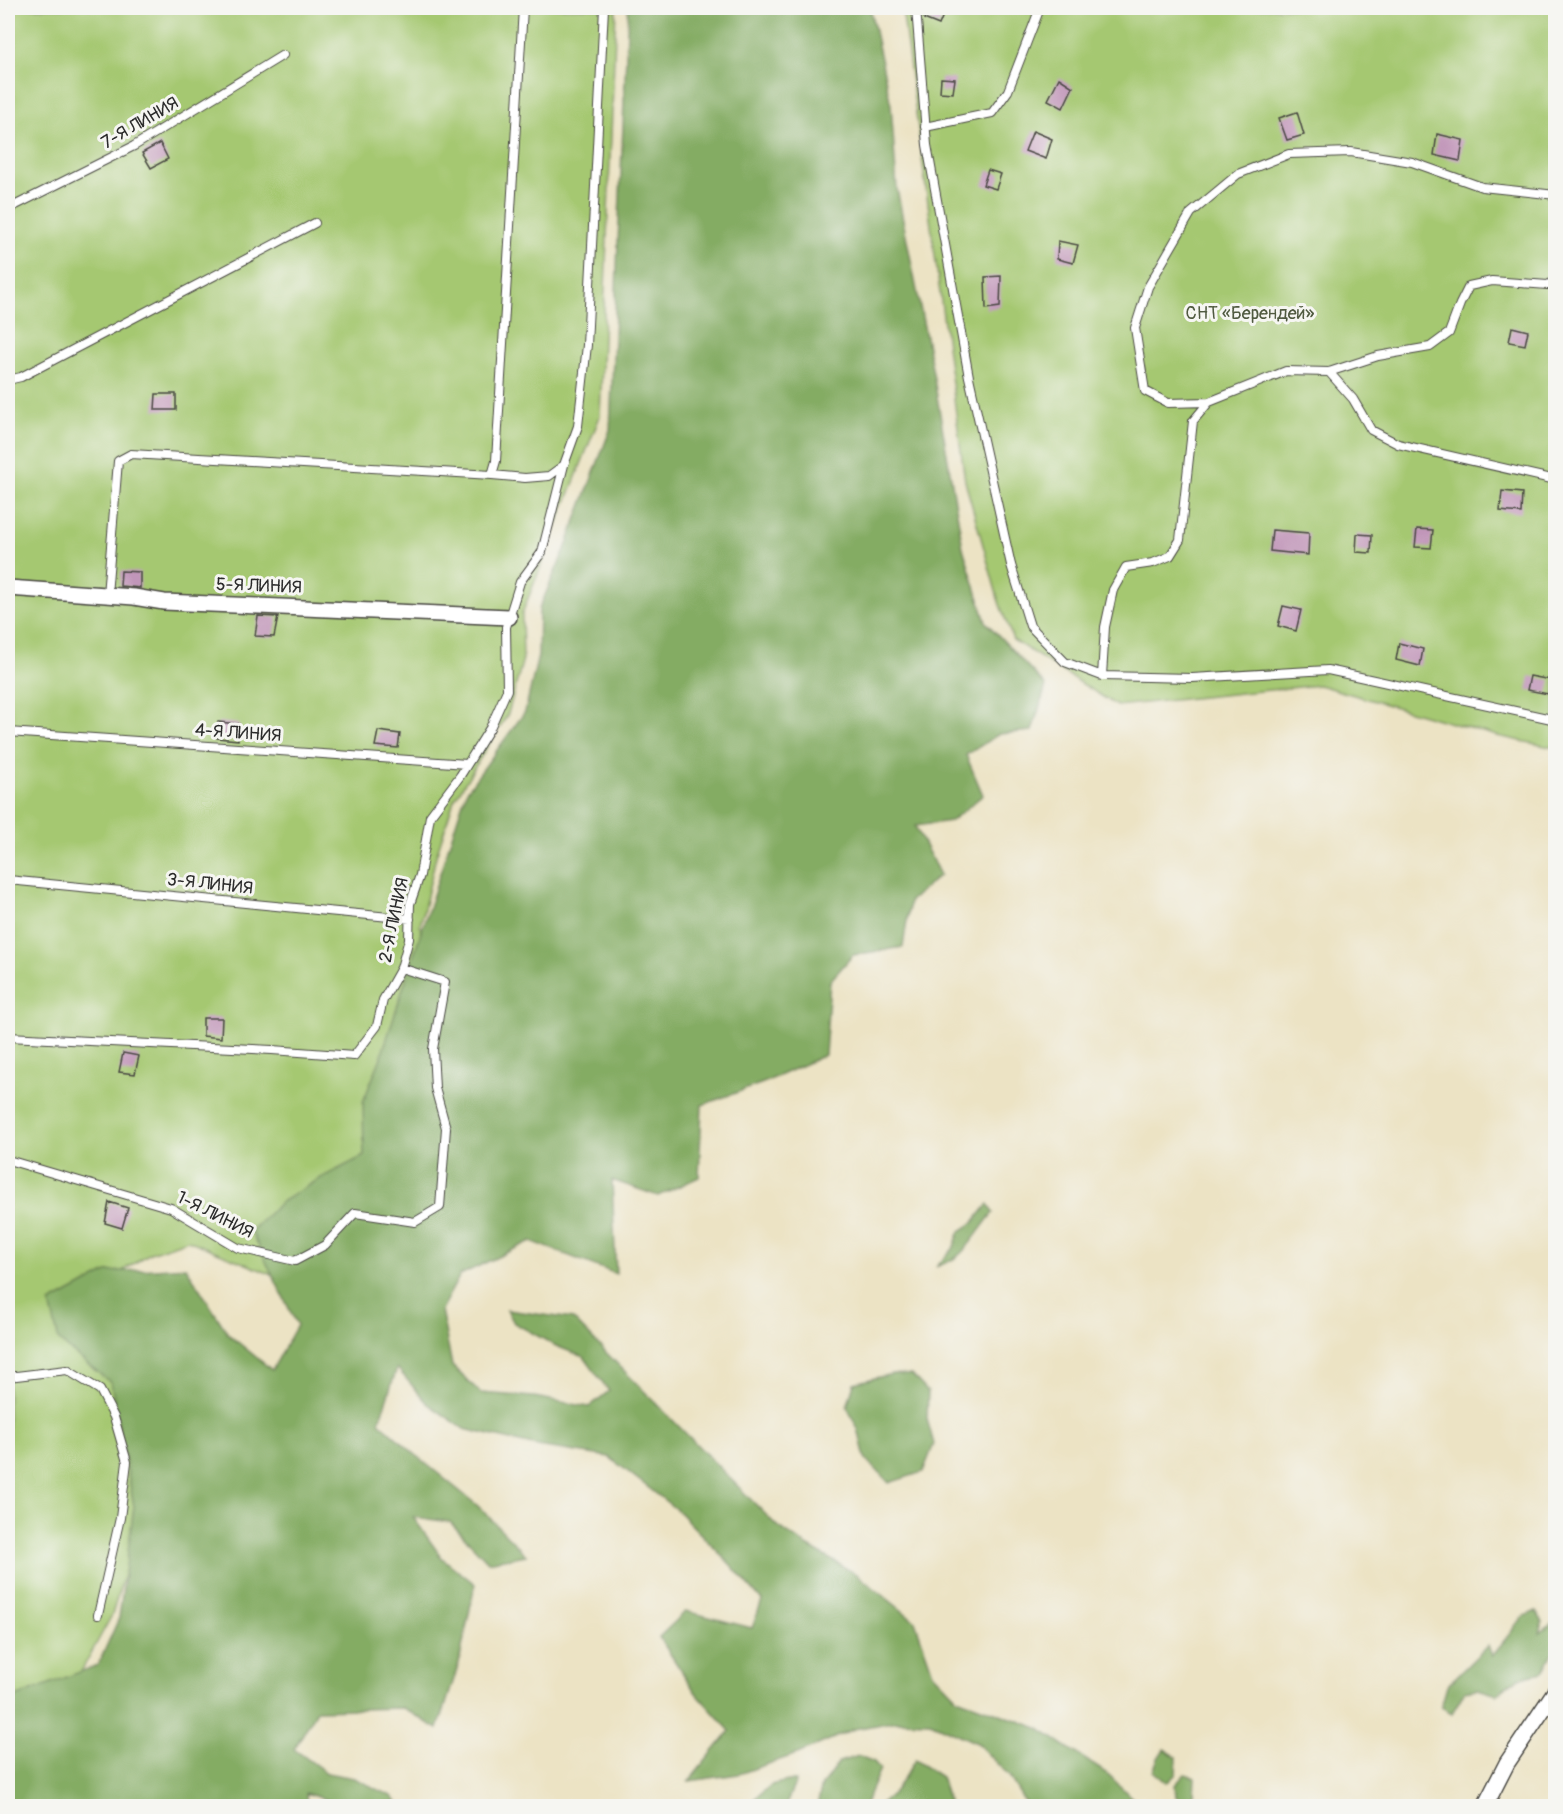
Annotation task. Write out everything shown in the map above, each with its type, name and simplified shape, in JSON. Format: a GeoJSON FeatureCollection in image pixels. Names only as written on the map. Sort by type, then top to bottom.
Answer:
{"type":"FeatureCollection","features":[{"type":"Feature","properties":{"kind":"street","name":"5-Я ЛИНИЯ"},"geometry":{"type":"LineString","coordinates":[[8,588],[107,595],[164,602],[509,617]]}},
{"type":"Feature","properties":{"kind":"street"},"geometry":{"type":"LineString","coordinates":[[1485,1806],[1507,1763],[1556,1690]]}},
{"type":"Feature","properties":{"kind":"lane"},"geometry":{"type":"LineString","coordinates":[[492,476],[496,461],[523,8]]}},
{"type":"Feature","properties":{"kind":"lane","name":"2-Я ЛИНИЯ"},"geometry":{"type":"LineString","coordinates":[[8,1036],[354,1056],[377,1026],[383,1000],[401,968],[409,939],[410,904],[420,875],[430,816],[490,728],[507,690],[506,627],[520,582],[542,552],[564,465],[578,426],[587,345],[604,8]]}},
{"type":"Feature","properties":{"kind":"lane"},"geometry":{"type":"LineString","coordinates":[[916,8],[927,145],[969,377],[1014,575],[1030,626],[1065,662],[1102,676],[1192,678],[1328,670],[1556,720]]}},
{"type":"Feature","properties":{"kind":"lane"},"geometry":{"type":"LineString","coordinates":[[925,127],[992,113],[1008,91],[1040,8]]}},
{"type":"Feature","properties":{"kind":"lane","name":"7-Я ЛИНИЯ"},"geometry":{"type":"LineString","coordinates":[[8,209],[134,146],[283,55]]}},
{"type":"Feature","properties":{"kind":"lane"},"geometry":{"type":"LineString","coordinates":[[1556,195],[1482,187],[1412,162],[1351,152],[1289,154],[1238,174],[1191,213],[1148,287],[1135,328],[1145,391],[1168,403],[1209,402],[1286,371],[1329,372],[1378,356],[1430,347],[1449,333],[1469,286],[1492,281],[1548,285],[1556,280]]}},
{"type":"Feature","properties":{"kind":"lane"},"geometry":{"type":"LineString","coordinates":[[8,380],[21,377],[80,347],[315,223]]}},
{"type":"Feature","properties":{"kind":"lane"},"geometry":{"type":"LineString","coordinates":[[1329,372],[1353,399],[1371,429],[1398,444],[1556,480]]}},
{"type":"Feature","properties":{"kind":"lane"},"geometry":{"type":"LineString","coordinates":[[1102,676],[1105,627],[1113,590],[1117,582],[1126,567],[1170,556],[1180,540],[1193,421],[1209,402]]}},
{"type":"Feature","properties":{"kind":"lane"},"geometry":{"type":"LineString","coordinates":[[107,595],[118,461],[131,453],[525,478],[549,476],[564,465]]}},
{"type":"Feature","properties":{"kind":"lane","name":"4-Я ЛИНИЯ"},"geometry":{"type":"LineString","coordinates":[[8,732],[467,764]]}},
{"type":"Feature","properties":{"kind":"lane","name":"3-Я ЛИНИЯ"},"geometry":{"type":"LineString","coordinates":[[8,880],[410,919]]}},
{"type":"Feature","properties":{"kind":"lane","name":"1-Я ЛИНИЯ"},"geometry":{"type":"LineString","coordinates":[[8,1160],[171,1208],[238,1248],[295,1261],[325,1245],[355,1213],[415,1222],[440,1207],[446,1128],[435,1088],[433,1049],[445,982],[401,968]]}},
{"type":"Feature","properties":{"kind":"lane"},"geometry":{"type":"LineString","coordinates":[[8,1377],[67,1370],[100,1389],[114,1417],[127,1462],[120,1518],[98,1616]]}},
{"type":"Feature","properties":{"kind":"green space"},"geometry":{"type":"Polygon","coordinates":[[[8,8],[616,8],[600,416],[522,614],[523,659],[508,714],[454,800],[436,856],[420,926],[456,968],[448,1051],[275,1276],[188,1240],[150,1253],[104,1283],[154,1475],[112,1615],[71,1690],[8,1713],[8,8]]]}},
{"type":"Feature","properties":{"kind":"green space"},"geometry":{"type":"Polygon","coordinates":[[[628,8],[870,8],[891,105],[897,189],[933,373],[963,548],[986,622],[1046,686],[1032,731],[999,734],[966,755],[983,795],[951,821],[915,826],[940,875],[910,901],[903,947],[853,955],[830,981],[825,1055],[763,1083],[702,1105],[699,1177],[658,1196],[612,1180],[616,1274],[531,1241],[460,1275],[441,1310],[452,1366],[481,1393],[534,1397],[589,1407],[609,1391],[584,1357],[556,1346],[514,1323],[507,1310],[573,1319],[776,1525],[858,1575],[915,1621],[933,1673],[957,1698],[1038,1728],[1109,1775],[1140,1806],[1027,1806],[1009,1776],[977,1743],[930,1722],[898,1721],[854,1729],[800,1753],[739,1774],[689,1781],[730,1731],[696,1693],[659,1637],[686,1611],[752,1628],[762,1601],[731,1565],[677,1510],[609,1457],[537,1446],[464,1429],[428,1404],[397,1368],[379,1422],[478,1506],[526,1555],[488,1562],[450,1522],[413,1517],[442,1558],[475,1584],[459,1663],[438,1729],[403,1708],[317,1710],[294,1749],[327,1773],[354,1778],[392,1796],[400,1806],[346,1806],[306,1793],[307,1806],[8,1806],[8,1700],[98,1665],[119,1618],[134,1506],[111,1383],[59,1341],[50,1303],[107,1272],[186,1267],[228,1334],[272,1370],[297,1325],[251,1231],[281,1202],[364,1156],[363,1102],[380,1060],[466,792],[525,712],[538,656],[539,609],[565,549],[610,430],[628,8]]]}},
{"type":"Feature","properties":{"kind":"green space","name":"СНТ «Берендей»"},"geometry":{"type":"Polygon","coordinates":[[[902,8],[1555,8],[1555,748],[1497,736],[1319,685],[1117,706],[1013,640],[999,602],[965,481],[902,8]]]}},
{"type":"Feature","properties":{"kind":"green space"},"geometry":{"type":"Polygon","coordinates":[[[988,1204],[993,1213],[968,1246],[956,1258],[936,1267],[953,1249],[960,1231],[974,1222],[988,1204]]]}},
{"type":"Feature","properties":{"kind":"green space"},"geometry":{"type":"Polygon","coordinates":[[[892,1374],[912,1375],[928,1392],[927,1419],[934,1444],[923,1472],[889,1483],[865,1458],[858,1429],[847,1407],[854,1383],[892,1374]]]}},
{"type":"Feature","properties":{"kind":"green space"},"geometry":{"type":"Polygon","coordinates":[[[1536,1611],[1543,1622],[1540,1633],[1555,1622],[1555,1649],[1543,1672],[1517,1679],[1497,1695],[1478,1689],[1465,1691],[1452,1713],[1441,1707],[1447,1686],[1488,1645],[1492,1656],[1523,1617],[1536,1611]]]}},
{"type":"Feature","properties":{"kind":"green space"},"geometry":{"type":"Polygon","coordinates":[[[1164,1749],[1177,1757],[1176,1774],[1167,1783],[1153,1771],[1164,1749]]]}},
{"type":"Feature","properties":{"kind":"green space"},"geometry":{"type":"Polygon","coordinates":[[[859,1756],[874,1762],[880,1769],[864,1806],[817,1806],[822,1785],[839,1762],[859,1756]]]}},
{"type":"Feature","properties":{"kind":"green space"},"geometry":{"type":"Polygon","coordinates":[[[915,1760],[941,1777],[948,1806],[879,1806],[896,1790],[915,1760]]]}},
{"type":"Feature","properties":{"kind":"green space"},"geometry":{"type":"Polygon","coordinates":[[[1185,1774],[1195,1777],[1194,1794],[1190,1802],[1176,1797],[1175,1785],[1185,1774]]]}},
{"type":"Feature","properties":{"kind":"green space"},"geometry":{"type":"Polygon","coordinates":[[[796,1781],[785,1806],[746,1806],[771,1785],[796,1781]]]}},
{"type":"Feature","properties":{"kind":"building"},"geometry":{"type":"Polygon","coordinates":[[[929,8],[946,8],[939,25],[924,19],[929,8]]]}},
{"type":"Feature","properties":{"kind":"building"},"geometry":{"type":"Polygon","coordinates":[[[941,78],[955,79],[953,93],[940,92],[941,78]]]}},
{"type":"Feature","properties":{"kind":"building"},"geometry":{"type":"Polygon","coordinates":[[[1059,78],[1073,87],[1063,108],[1048,100],[1059,78]]]}},
{"type":"Feature","properties":{"kind":"building"},"geometry":{"type":"Polygon","coordinates":[[[1297,112],[1304,135],[1287,140],[1279,118],[1297,112]]]}},
{"type":"Feature","properties":{"kind":"building"},"geometry":{"type":"Polygon","coordinates":[[[1033,131],[1052,139],[1046,159],[1025,151],[1033,131]]]}},
{"type":"Feature","properties":{"kind":"building"},"geometry":{"type":"Polygon","coordinates":[[[1437,134],[1463,140],[1460,161],[1434,155],[1437,134]]]}},
{"type":"Feature","properties":{"kind":"building"},"geometry":{"type":"Polygon","coordinates":[[[160,143],[168,159],[151,168],[142,153],[160,143]]]}},
{"type":"Feature","properties":{"kind":"building"},"geometry":{"type":"Polygon","coordinates":[[[988,170],[1001,174],[996,189],[983,185],[988,170]]]}},
{"type":"Feature","properties":{"kind":"building"},"geometry":{"type":"Polygon","coordinates":[[[1058,241],[1078,245],[1073,263],[1057,259],[1058,241]]]}},
{"type":"Feature","properties":{"kind":"building"},"geometry":{"type":"Polygon","coordinates":[[[1001,276],[1000,307],[986,309],[985,277],[1001,276]]]}},
{"type":"Feature","properties":{"kind":"building"},"geometry":{"type":"Polygon","coordinates":[[[1512,327],[1528,331],[1525,345],[1509,342],[1512,327]]]}},
{"type":"Feature","properties":{"kind":"building"},"geometry":{"type":"Polygon","coordinates":[[[156,394],[176,394],[176,410],[155,410],[156,394]]]}},
{"type":"Feature","properties":{"kind":"building"},"geometry":{"type":"Polygon","coordinates":[[[1502,491],[1522,493],[1521,513],[1500,511],[1502,491]]]}},
{"type":"Feature","properties":{"kind":"building"},"geometry":{"type":"Polygon","coordinates":[[[1417,529],[1433,530],[1431,548],[1415,547],[1417,529]]]}},
{"type":"Feature","properties":{"kind":"building"},"geometry":{"type":"Polygon","coordinates":[[[1272,530],[1309,533],[1308,555],[1270,551],[1272,530]]]}},
{"type":"Feature","properties":{"kind":"building"},"geometry":{"type":"Polygon","coordinates":[[[1357,534],[1372,535],[1371,553],[1356,552],[1357,534]]]}},
{"type":"Feature","properties":{"kind":"building"},"geometry":{"type":"Polygon","coordinates":[[[121,571],[140,572],[140,588],[120,586],[121,571]]]}},
{"type":"Feature","properties":{"kind":"building"},"geometry":{"type":"Polygon","coordinates":[[[1283,606],[1301,610],[1296,631],[1278,626],[1283,606]]]}},
{"type":"Feature","properties":{"kind":"building"},"geometry":{"type":"Polygon","coordinates":[[[258,616],[278,617],[274,637],[255,636],[258,616]]]}},
{"type":"Feature","properties":{"kind":"building"},"geometry":{"type":"Polygon","coordinates":[[[1399,643],[1423,649],[1420,666],[1396,660],[1399,643]]]}},
{"type":"Feature","properties":{"kind":"building"},"geometry":{"type":"Polygon","coordinates":[[[1530,676],[1551,680],[1548,694],[1527,690],[1530,676]]]}},
{"type":"Feature","properties":{"kind":"building"},"geometry":{"type":"Polygon","coordinates":[[[218,722],[239,724],[238,740],[217,738],[218,722]]]}},
{"type":"Feature","properties":{"kind":"building"},"geometry":{"type":"Polygon","coordinates":[[[378,731],[400,734],[398,748],[375,746],[378,731]]]}},
{"type":"Feature","properties":{"kind":"building"},"geometry":{"type":"Polygon","coordinates":[[[203,1018],[222,1018],[221,1038],[203,1036],[203,1018]]]}},
{"type":"Feature","properties":{"kind":"building"},"geometry":{"type":"Polygon","coordinates":[[[123,1053],[139,1056],[135,1074],[119,1072],[123,1053]]]}},
{"type":"Feature","properties":{"kind":"building"},"geometry":{"type":"Polygon","coordinates":[[[109,1202],[128,1208],[122,1228],[105,1223],[109,1202]]]}}]}
